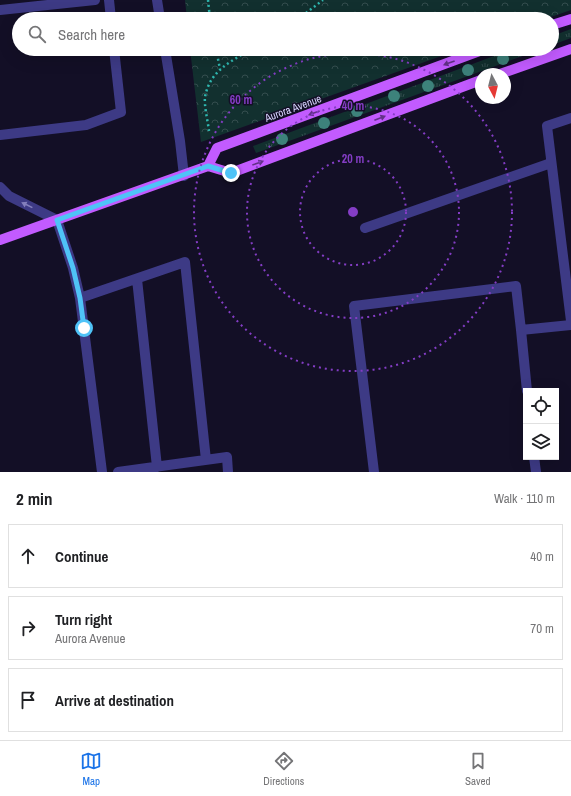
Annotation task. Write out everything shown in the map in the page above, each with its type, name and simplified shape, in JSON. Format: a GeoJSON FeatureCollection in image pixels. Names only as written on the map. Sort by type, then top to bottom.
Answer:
{"type":"FeatureCollection","features":[{"type":"Feature","properties":{"kind":"main road"},"geometry":{"type":"LineString","coordinates":[[559,23],[571,19]]}},
{"type":"Feature","properties":{"kind":"main road"},"geometry":{"type":"LineString","coordinates":[[559,53],[571,49]]}},
{"type":"Feature","properties":{"kind":"main road","name":"Aurora Avenue"},"geometry":{"type":"LineString","coordinates":[[208,166],[217,148],[466,56]]}},
{"type":"Feature","properties":{"kind":"main road"},"geometry":{"type":"LineString","coordinates":[[511,70],[551,56]]}},
{"type":"Feature","properties":{"kind":"main road"},"geometry":{"type":"LineString","coordinates":[[0,240],[184,176],[208,166],[231,173],[475,82]]}},
{"type":"Feature","properties":{"kind":"lane"},"geometry":{"type":"LineString","coordinates":[[0,10],[96,0]]}},
{"type":"Feature","properties":{"kind":"lane"},"geometry":{"type":"LineString","coordinates":[[108,0],[110,12]]}},
{"type":"Feature","properties":{"kind":"lane"},"geometry":{"type":"LineString","coordinates":[[157,0],[159,12]]}},
{"type":"Feature","properties":{"kind":"lane"},"geometry":{"type":"LineString","coordinates":[[0,135],[86,125],[120,112],[115,56]]}},
{"type":"Feature","properties":{"kind":"lane"},"geometry":{"type":"LineString","coordinates":[[166,56],[184,176]]}},
{"type":"Feature","properties":{"kind":"lane"},"geometry":{"type":"LineString","coordinates":[[571,118],[547,126],[571,321]]}},
{"type":"Feature","properties":{"kind":"lane"},"geometry":{"type":"LineString","coordinates":[[365,228],[551,163]]}},
{"type":"Feature","properties":{"kind":"lane"},"geometry":{"type":"LineString","coordinates":[[0,187],[9,196],[57,220],[73,268],[80,298],[102,472]]}},
{"type":"Feature","properties":{"kind":"lane"},"geometry":{"type":"LineString","coordinates":[[80,298],[185,262],[206,460]]}},
{"type":"Feature","properties":{"kind":"lane"},"geometry":{"type":"LineString","coordinates":[[137,279],[157,467]]}},
{"type":"Feature","properties":{"kind":"lane"},"geometry":{"type":"LineString","coordinates":[[374,472],[354,306],[516,286],[527,388]]}},
{"type":"Feature","properties":{"kind":"lane"},"geometry":{"type":"LineString","coordinates":[[520,330],[571,325]]}},
{"type":"Feature","properties":{"kind":"lane"},"geometry":{"type":"LineString","coordinates":[[118,472],[227,457],[228,472]]}},
{"type":"Feature","properties":{"kind":"lane"},"geometry":{"type":"LineString","coordinates":[[534,460],[536,472]]}},
{"type":"Feature","properties":{"kind":"path"},"geometry":{"type":"LineString","coordinates":[[208,0],[209,12]]}},
{"type":"Feature","properties":{"kind":"path"},"geometry":{"type":"LineString","coordinates":[[307,12],[323,0]]}},
{"type":"Feature","properties":{"kind":"path"},"geometry":{"type":"LineString","coordinates":[[217,56],[220,69]]}},
{"type":"Feature","properties":{"kind":"path"},"geometry":{"type":"LineString","coordinates":[[209,131],[205,98],[210,81],[220,69],[241,56]]}},
{"type":"Feature","properties":{"kind":"green space"},"geometry":{"type":"Polygon","coordinates":[[[185,0],[571,0],[571,10],[559,14],[559,12],[186,12],[185,0]]]}},
{"type":"Feature","properties":{"kind":"green space"},"geometry":{"type":"Polygon","coordinates":[[[571,29],[571,38],[559,42],[559,33],[571,29]]]}},
{"type":"Feature","properties":{"kind":"green space"},"geometry":{"type":"Polygon","coordinates":[[[191,56],[441,56],[201,142],[191,56]]]}},
{"type":"Feature","properties":{"kind":"green space"},"geometry":{"type":"Polygon","coordinates":[[[494,56],[523,56],[490,68],[475,68],[475,73],[256,153],[253,146],[494,56]]]}},
{"type":"Feature","properties":{"kind":"route"},"geometry":{"type":"LineString","coordinates":[[84,328],[80,298],[73,268],[57,220],[184,176],[208,166],[231,173]]}}]}
